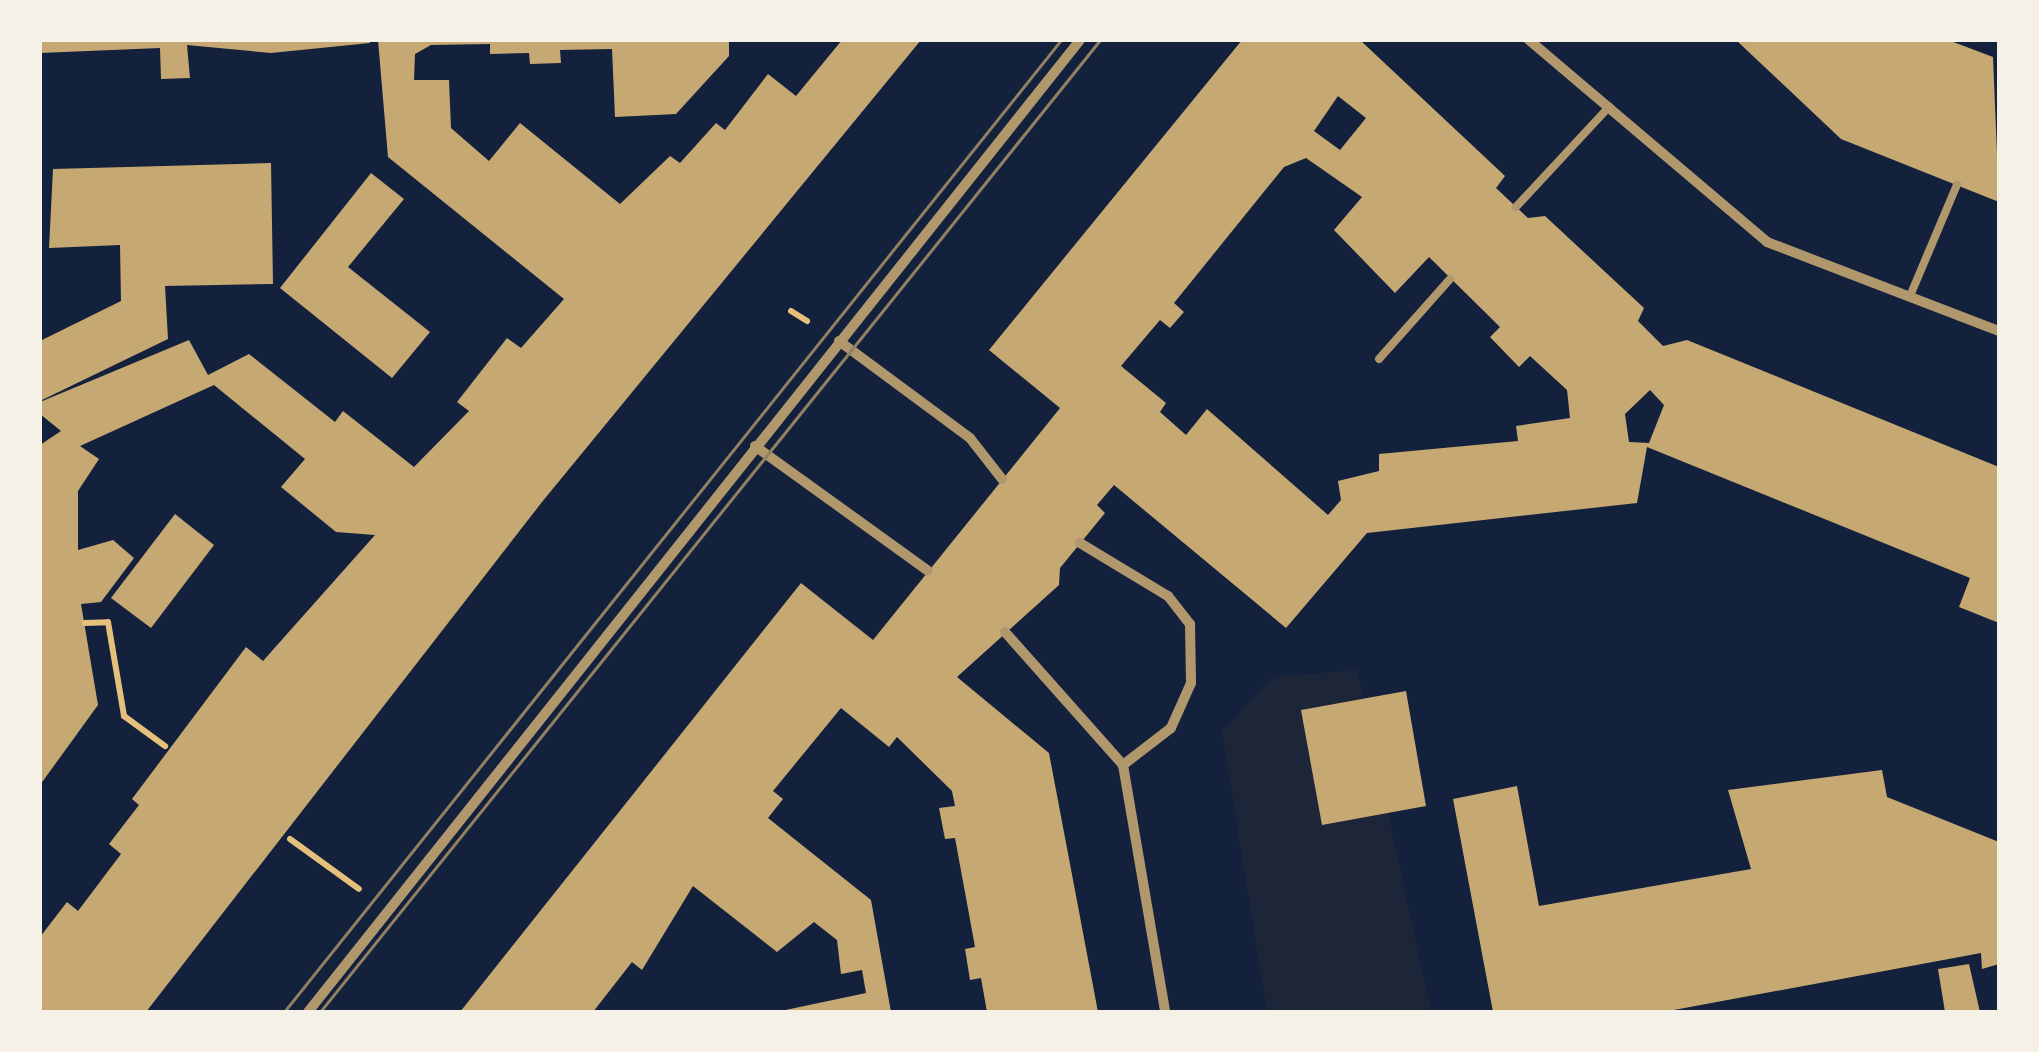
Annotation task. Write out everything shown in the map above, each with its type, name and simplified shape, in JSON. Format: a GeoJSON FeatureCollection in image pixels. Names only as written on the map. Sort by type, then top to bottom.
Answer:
{"type":"FeatureCollection","features":[{"type":"Feature","properties":{"kind":"street"},"geometry":{"type":"LineString","coordinates":[[308,1012],[1080,40]]}},
{"type":"Feature","properties":{"kind":"street"},"geometry":{"type":"LineString","coordinates":[[1529,40],[1767,242],[1999,332]]}},
{"type":"Feature","properties":{"kind":"street"},"geometry":{"type":"LineString","coordinates":[[839,341],[970,438],[1002,480]]}},
{"type":"Feature","properties":{"kind":"street"},"geometry":{"type":"LineString","coordinates":[[756,446],[928,570]]}},
{"type":"Feature","properties":{"kind":"street"},"geometry":{"type":"LineString","coordinates":[[1080,544],[1168,596],[1190,624],[1191,683],[1171,728],[1123,765]]}},
{"type":"Feature","properties":{"kind":"street"},"geometry":{"type":"LineString","coordinates":[[1006,632],[1123,765],[1165,1012]]}},
{"type":"Feature","properties":{"kind":"lane"},"geometry":{"type":"LineString","coordinates":[[1516,207],[1609,108]]}},
{"type":"Feature","properties":{"kind":"lane"},"geometry":{"type":"LineString","coordinates":[[1910,296],[1957,186]]}},
{"type":"Feature","properties":{"kind":"lane"},"geometry":{"type":"LineString","coordinates":[[1378,358],[1450,278]]}},
{"type":"Feature","properties":{"kind":"path"},"geometry":{"type":"LineString","coordinates":[[85,624],[108,622],[124,716],[165,746]]}},
{"type":"Feature","properties":{"kind":"path"},"geometry":{"type":"LineString","coordinates":[[290,838],[388,911]]}},
{"type":"Feature","properties":{"kind":"shaded area"},"geometry":{"type":"Polygon","coordinates":[[[1357,670],[1431,1012],[1267,1012],[1222,731],[1273,677],[1357,670]]]}},
{"type":"Feature","properties":{"kind":"building"},"geometry":{"type":"Polygon","coordinates":[[[40,40],[370,43],[271,53],[187,45],[190,78],[161,79],[160,48],[40,53],[40,40]]]}},
{"type":"Feature","properties":{"kind":"building"},"geometry":{"type":"Polygon","coordinates":[[[378,40],[729,40],[729,56],[676,114],[615,117],[612,49],[560,50],[561,63],[530,64],[529,53],[490,54],[490,44],[431,45],[415,54],[414,80],[449,80],[451,128],[489,161],[520,123],[620,204],[670,156],[680,163],[716,123],[725,130],[768,74],[796,96],[842,40],[921,40],[542,502],[146,1012],[40,1012],[40,937],[67,902],[78,911],[121,854],[109,844],[139,805],[132,799],[246,647],[263,661],[375,535],[336,532],[281,487],[305,459],[214,385],[80,446],[99,459],[78,491],[78,550],[113,540],[134,558],[101,602],[81,604],[98,705],[40,785],[40,445],[61,431],[40,414],[40,402],[189,340],[208,375],[249,354],[335,422],[343,411],[414,467],[469,411],[457,402],[507,338],[521,348],[564,299],[388,157],[378,40]]]}},
{"type":"Feature","properties":{"kind":"building"},"geometry":{"type":"Polygon","coordinates":[[[1242,40],[1360,40],[1505,176],[1496,188],[1528,218],[1545,216],[1644,308],[1638,321],[1663,346],[1687,340],[1999,467],[1999,623],[1959,607],[1970,578],[1647,447],[1637,503],[1367,533],[1286,628],[1114,485],[1097,505],[1105,513],[1060,568],[1059,585],[957,677],[1049,753],[1098,1012],[987,1012],[981,978],[970,980],[965,949],[975,947],[955,838],[945,839],[939,808],[955,806],[952,791],[897,737],[889,747],[841,708],[773,791],[783,799],[768,818],[871,900],[891,1012],[776,1012],[866,993],[862,970],[841,974],[837,940],[814,922],[777,952],[693,886],[642,970],[632,962],[593,1012],[460,1012],[801,583],[873,640],[1060,408],[989,350],[1242,40]],[[1338,96],[1314,131],[1340,150],[1366,118],[1338,96]],[[1306,158],[1284,167],[1174,303],[1184,312],[1170,328],[1160,320],[1121,366],[1166,403],[1160,412],[1186,435],[1207,409],[1328,515],[1341,500],[1338,481],[1379,471],[1379,454],[1518,441],[1516,426],[1570,418],[1567,390],[1530,356],[1519,367],[1490,337],[1500,327],[1429,257],[1395,293],[1334,230],[1362,197],[1306,158]],[[1650,390],[1625,414],[1629,442],[1649,443],[1664,405],[1650,390]]]}},
{"type":"Feature","properties":{"kind":"building"},"geometry":{"type":"Polygon","coordinates":[[[1736,40],[1948,40],[1993,57],[1999,202],[1841,139],[1736,40]]]}},
{"type":"Feature","properties":{"kind":"building"},"geometry":{"type":"Polygon","coordinates":[[[271,163],[273,284],[165,286],[168,339],[40,401],[40,341],[121,301],[120,245],[49,248],[53,169],[271,163]]]}},
{"type":"Feature","properties":{"kind":"building"},"geometry":{"type":"Polygon","coordinates":[[[371,173],[404,199],[348,267],[430,332],[392,378],[280,288],[371,173]]]}},
{"type":"Feature","properties":{"kind":"building"},"geometry":{"type":"Polygon","coordinates":[[[175,514],[214,545],[151,628],[111,598],[175,514]]]}},
{"type":"Feature","properties":{"kind":"building"},"geometry":{"type":"Polygon","coordinates":[[[1406,691],[1426,806],[1322,825],[1301,710],[1406,691]]]}},
{"type":"Feature","properties":{"kind":"building"},"geometry":{"type":"Polygon","coordinates":[[[1882,770],[1887,797],[1999,842],[1999,964],[1982,969],[1981,953],[1663,1012],[1493,1012],[1453,799],[1517,786],[1539,906],[1751,869],[1728,790],[1882,770]]]}},
{"type":"Feature","properties":{"kind":"building"},"geometry":{"type":"Polygon","coordinates":[[[1969,964],[1980,1012],[1945,1012],[1938,969],[1969,964]]]}},
{"type":"Feature","properties":{"kind":"tram line"},"geometry":{"type":"LineString","coordinates":[[284,1012],[1061,40]]}},
{"type":"Feature","properties":{"kind":"tram line"},"geometry":{"type":"LineString","coordinates":[[320,1012],[1100,40]]}}]}
